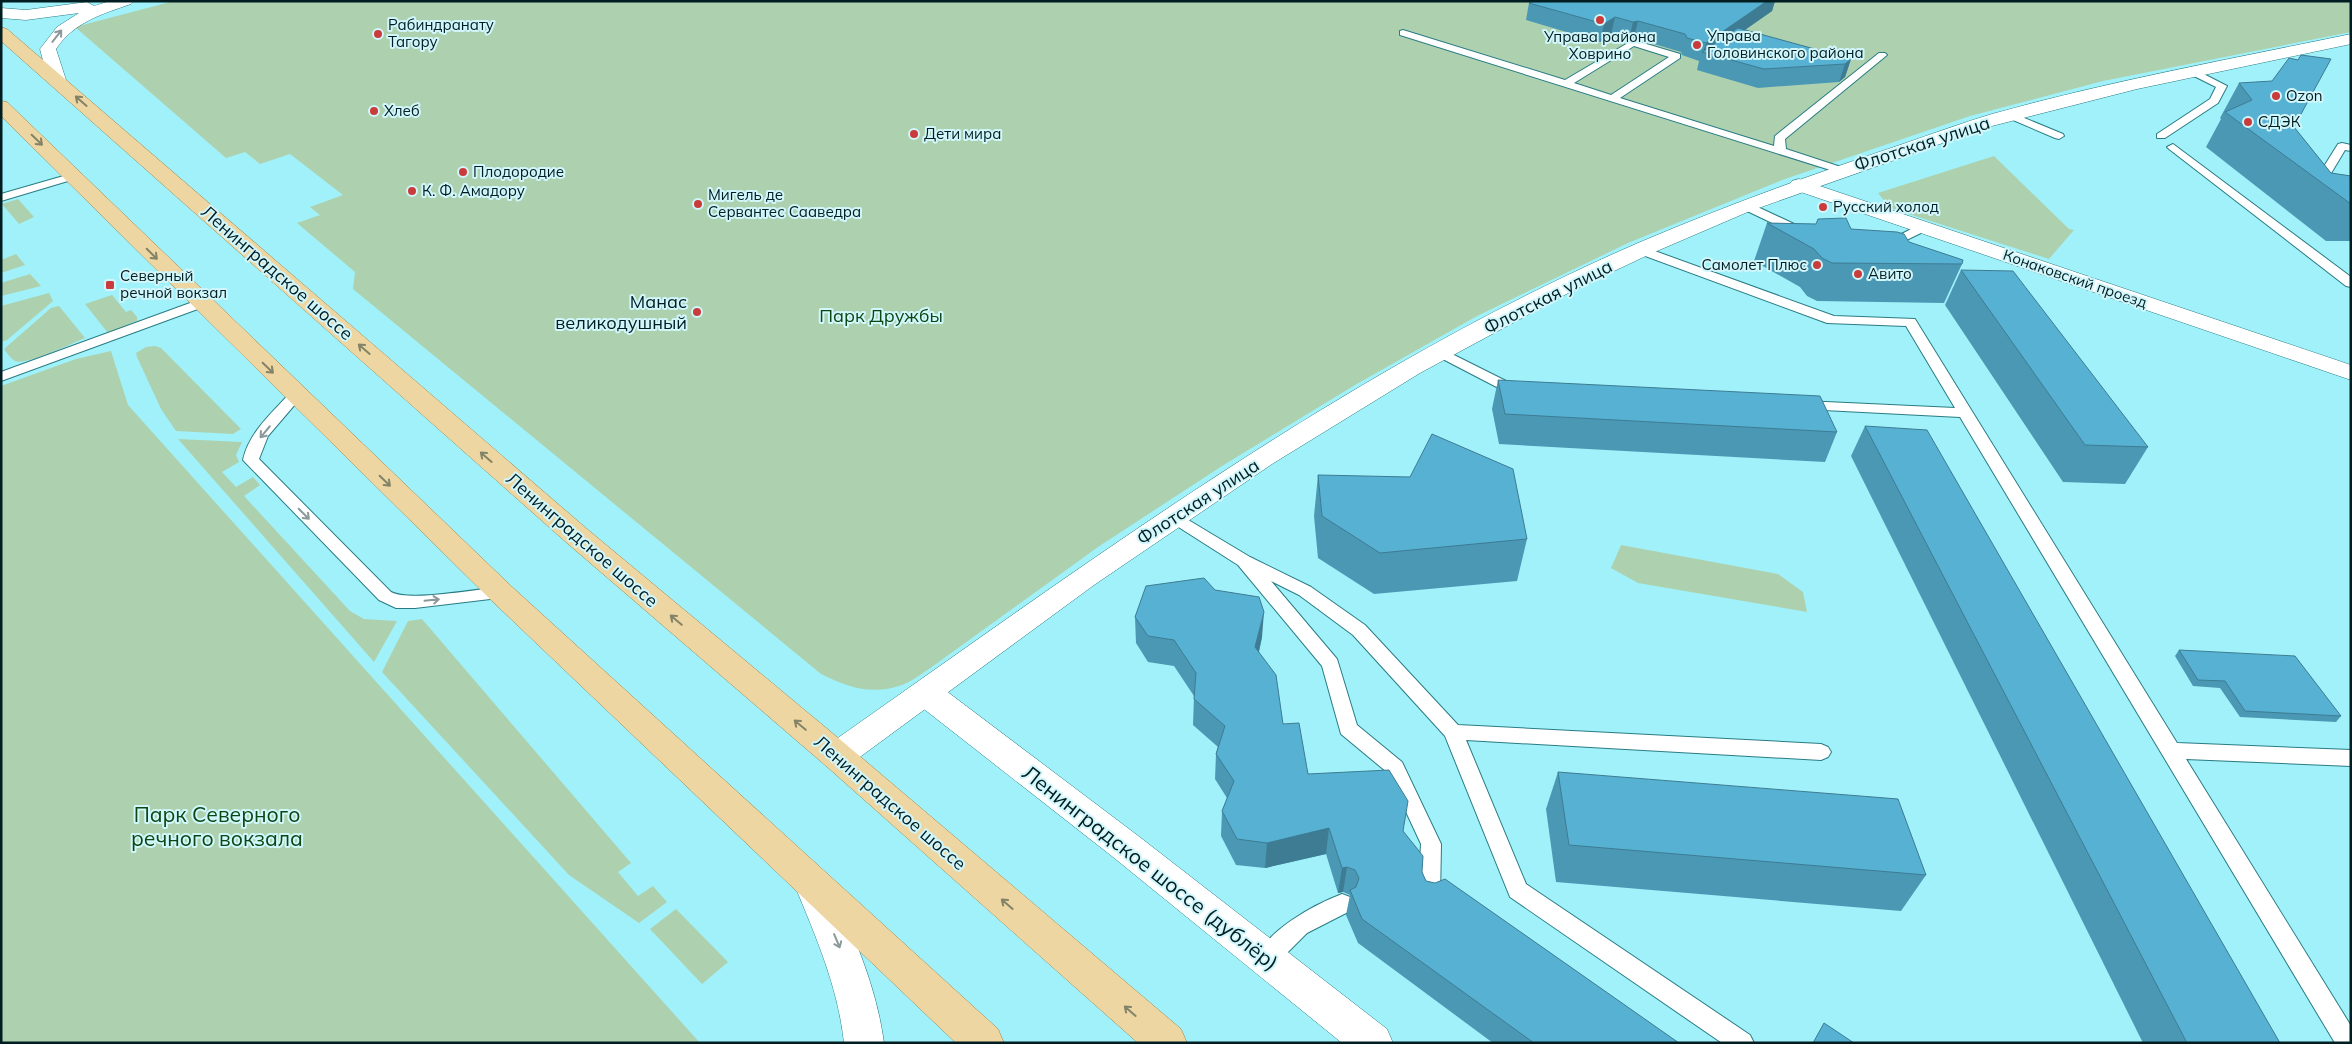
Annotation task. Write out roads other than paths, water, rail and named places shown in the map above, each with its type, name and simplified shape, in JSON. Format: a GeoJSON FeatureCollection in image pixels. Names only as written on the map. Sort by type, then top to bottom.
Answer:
{"type":"FeatureCollection","features":[{"type":"Feature","properties":{"kind":"main road","name":"Ленинградское шоссе"},"geometry":{"type":"LineString","coordinates":[[1,32],[577,536],[837,756],[1167,1043]]}},
{"type":"Feature","properties":{"kind":"main road"},"geometry":{"type":"LineString","coordinates":[[1,106],[201,303],[501,593],[984,1043]]}},
{"type":"Feature","properties":{"kind":"street"},"geometry":{"type":"LineString","coordinates":[[1,13],[50,13],[118,1]]}},
{"type":"Feature","properties":{"kind":"street"},"geometry":{"type":"LineString","coordinates":[[57,80],[48,49],[56,34],[68,24],[126,1]]}},
{"type":"Feature","properties":{"kind":"street","name":"Флотская улица"},"geometry":{"type":"LineString","coordinates":[[837,756],[1119,554],[1366,395],[1440,352],[1548,295],[1641,250],[1799,185],[2010,115],[2192,71],[2351,39]]}},
{"type":"Feature","properties":{"kind":"street","name":"Конаковский проезд"},"geometry":{"type":"LineString","coordinates":[[1799,185],[2351,374]]}},
{"type":"Feature","properties":{"kind":"street","name":"Ленинградское шоссе (дублёр)"},"geometry":{"type":"LineString","coordinates":[[926,693],[1125,846],[1373,1043]]}},
{"type":"Feature","properties":{"kind":"street"},"geometry":{"type":"LineString","coordinates":[[811,880],[840,948],[858,1002],[864,1043]]}},
{"type":"Feature","properties":{"kind":"lane"},"geometry":{"type":"LineString","coordinates":[[1403,33],[1843,170]]}},
{"type":"Feature","properties":{"kind":"lane"},"geometry":{"type":"LineString","coordinates":[[1566,84],[1634,43],[1677,56],[1613,98]]}},
{"type":"Feature","properties":{"kind":"lane"},"geometry":{"type":"LineString","coordinates":[[1780,150],[1779,138],[1860,67],[1882,55]]}},
{"type":"Feature","properties":{"kind":"lane"},"geometry":{"type":"LineString","coordinates":[[2161,136],[2214,100],[2222,86],[2192,71]]}},
{"type":"Feature","properties":{"kind":"lane"},"geometry":{"type":"LineString","coordinates":[[2010,115],[2059,136]]}},
{"type":"Feature","properties":{"kind":"lane"},"geometry":{"type":"LineString","coordinates":[[2351,148],[2342,146],[2324,176],[2351,195]]}},
{"type":"Feature","properties":{"kind":"lane"},"geometry":{"type":"LineString","coordinates":[[2173,147],[2351,283]]}},
{"type":"Feature","properties":{"kind":"lane"},"geometry":{"type":"LineString","coordinates":[[1,198],[74,176]]}},
{"type":"Feature","properties":{"kind":"lane"},"geometry":{"type":"LineString","coordinates":[[1747,206],[1814,238]]}},
{"type":"Feature","properties":{"kind":"lane"},"geometry":{"type":"LineString","coordinates":[[1874,251],[1923,227]]}},
{"type":"Feature","properties":{"kind":"lane"},"geometry":{"type":"LineString","coordinates":[[1641,250],[1832,320],[1910,322],[2348,1043]]}},
{"type":"Feature","properties":{"kind":"lane"},"geometry":{"type":"LineString","coordinates":[[1,377],[201,303]]}},
{"type":"Feature","properties":{"kind":"lane"},"geometry":{"type":"LineString","coordinates":[[1440,352],[1514,392],[1534,392]]}},
{"type":"Feature","properties":{"kind":"lane"},"geometry":{"type":"LineString","coordinates":[[296,395],[259,439],[252,452],[251,460],[384,596],[396,602],[415,602],[501,593]]}},
{"type":"Feature","properties":{"kind":"lane"},"geometry":{"type":"LineString","coordinates":[[1790,404],[1966,413]]}},
{"type":"Feature","properties":{"kind":"lane"},"geometry":{"type":"LineString","coordinates":[[1175,517],[1244,561],[1305,591],[1359,630],[1453,732],[1518,890],[1742,1043]]}},
{"type":"Feature","properties":{"kind":"lane"},"geometry":{"type":"LineString","coordinates":[[1244,561],[1331,664],[1348,729],[1395,768],[1431,844],[1429,897]]}},
{"type":"Feature","properties":{"kind":"lane"},"geometry":{"type":"LineString","coordinates":[[1453,732],[1821,752]]}},
{"type":"Feature","properties":{"kind":"lane"},"geometry":{"type":"LineString","coordinates":[[2172,751],[2351,758]]}},
{"type":"Feature","properties":{"kind":"lane"},"geometry":{"type":"LineString","coordinates":[[1266,959],[1299,926],[1342,904]]}},
{"type":"Feature","properties":{"kind":"place","name":"Управа района Ховрино"},"geometry":{"type":"Point","coordinates":[1600,20]}},
{"type":"Feature","properties":{"kind":"place","name":"Рабиндранату Тагору"},"geometry":{"type":"Point","coordinates":[378,34]}},
{"type":"Feature","properties":{"kind":"place","name":"Управа Головинского района"},"geometry":{"type":"Point","coordinates":[1697,45]}},
{"type":"Feature","properties":{"kind":"place","name":"Ozon"},"geometry":{"type":"Point","coordinates":[2276,96]}},
{"type":"Feature","properties":{"kind":"place","name":"Хлеб"},"geometry":{"type":"Point","coordinates":[374,111]}},
{"type":"Feature","properties":{"kind":"place","name":"СДЭК"},"geometry":{"type":"Point","coordinates":[2248,122]}},
{"type":"Feature","properties":{"kind":"place","name":"Дети мира"},"geometry":{"type":"Point","coordinates":[914,134]}},
{"type":"Feature","properties":{"kind":"place","name":"Плодородие"},"geometry":{"type":"Point","coordinates":[463,172]}},
{"type":"Feature","properties":{"kind":"place","name":"К. Ф. Амадору"},"geometry":{"type":"Point","coordinates":[412,191]}},
{"type":"Feature","properties":{"kind":"place","name":"Мигель де Сервантес Сааведра"},"geometry":{"type":"Point","coordinates":[698,204]}},
{"type":"Feature","properties":{"kind":"place","name":"Русский холод"},"geometry":{"type":"Point","coordinates":[1823,207]}},
{"type":"Feature","properties":{"kind":"place","name":"Самолет Плюс"},"geometry":{"type":"Point","coordinates":[1817,265]}},
{"type":"Feature","properties":{"kind":"place","name":"Авито"},"geometry":{"type":"Point","coordinates":[1858,274]}},
{"type":"Feature","properties":{"kind":"place","name":"Северный речной вокзал"},"geometry":{"type":"Point","coordinates":[110,285]}},
{"type":"Feature","properties":{"kind":"place","name":"Манас великодушный"},"geometry":{"type":"Point","coordinates":[697,312]}},
{"type":"Feature","properties":{"kind":"park label","name":"Парк Дружбы"},"geometry":{"type":"Point","coordinates":[881,316]}},
{"type":"Feature","properties":{"kind":"park label","name":"Парк Северного речного вокзала"},"geometry":{"type":"Point","coordinates":[217,827]}}]}
